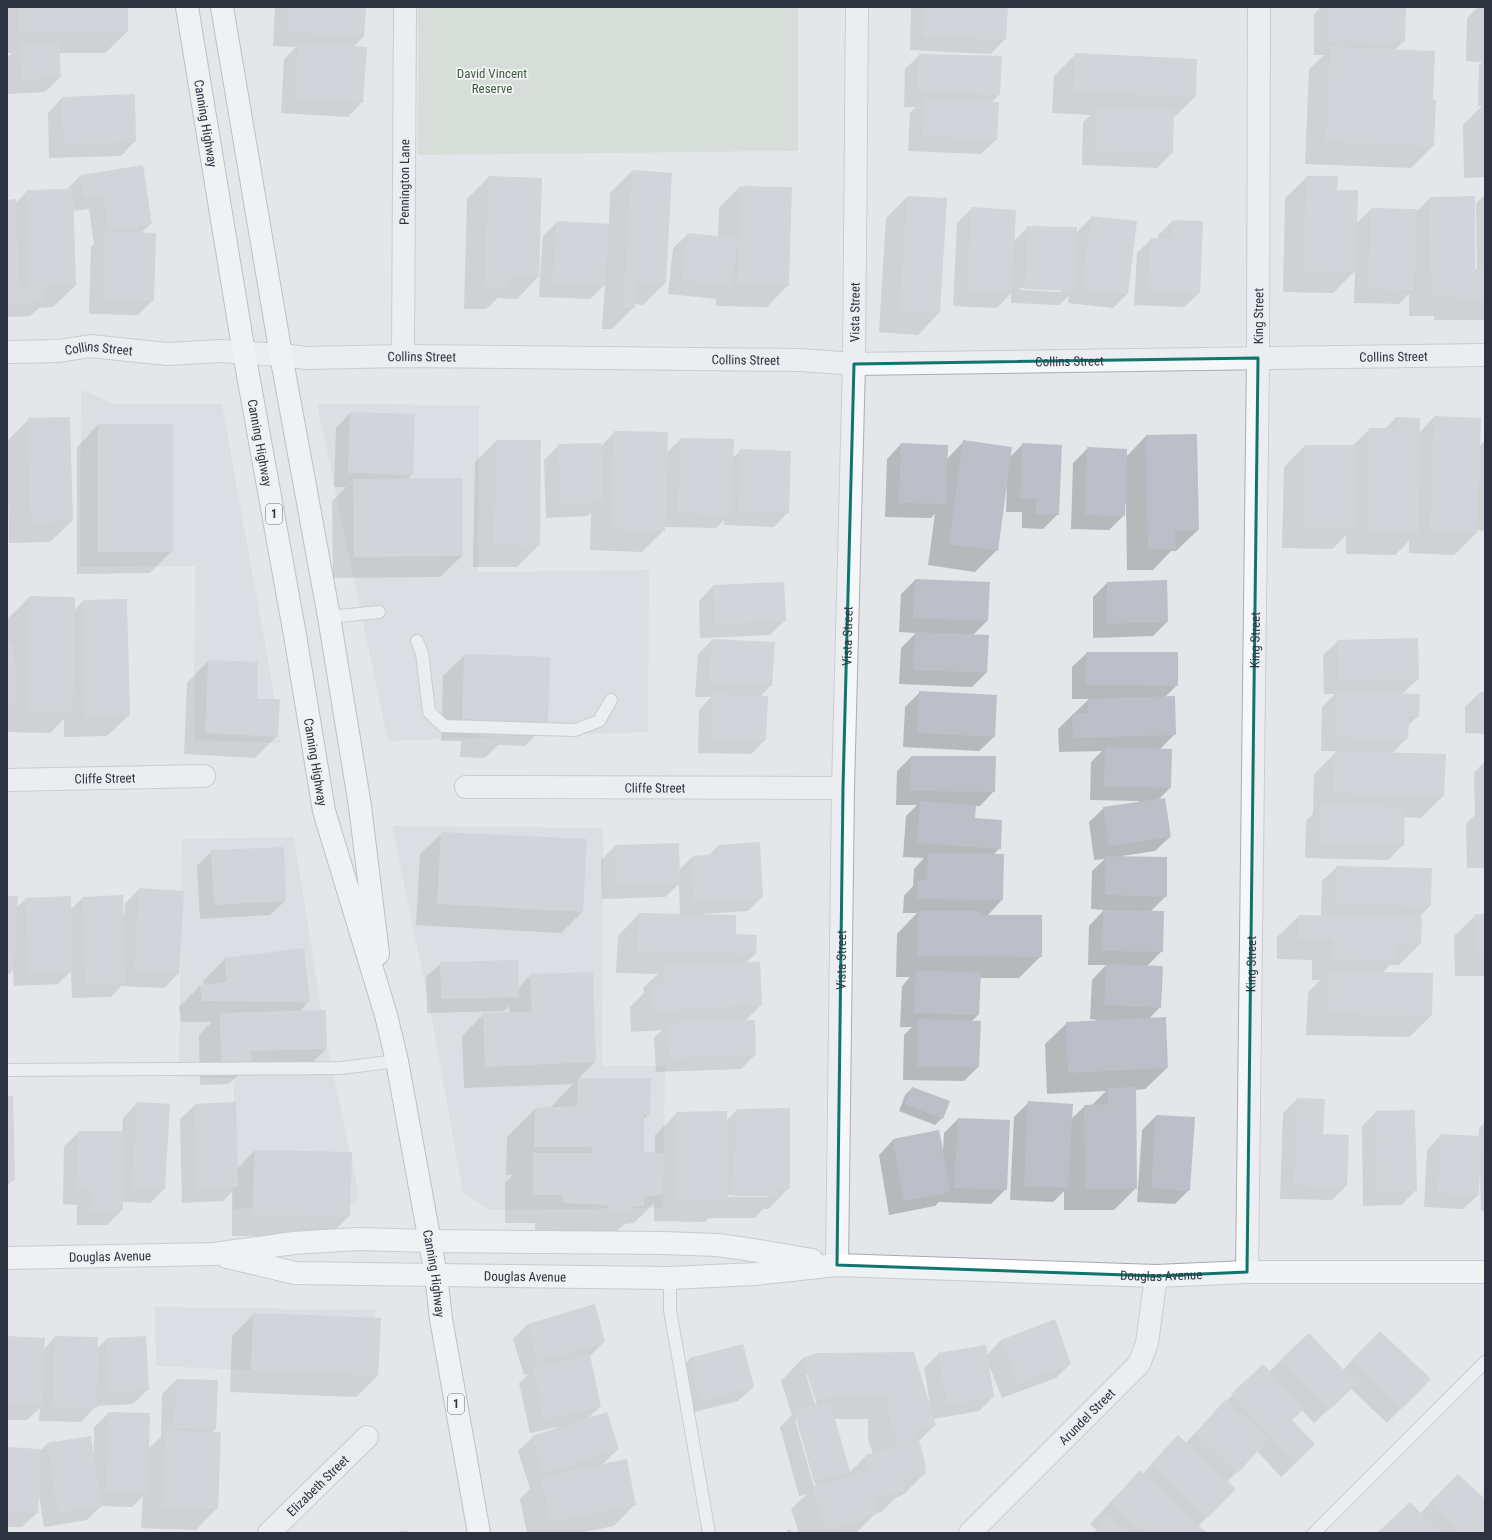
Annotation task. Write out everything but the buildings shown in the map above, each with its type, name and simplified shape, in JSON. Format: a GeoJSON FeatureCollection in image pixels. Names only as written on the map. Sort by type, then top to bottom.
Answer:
{"type":"FeatureCollection","features":[{"type":"Feature","properties":{"kind":"main road","name":"Canning Highway"},"geometry":{"type":"LineString","coordinates":[[187,7],[244,352],[289,598],[324,810],[386,1015],[397,1061],[436,1275],[441,1319],[479,1533]]}},
{"type":"Feature","properties":{"kind":"main road","name":"Canning Highway"},"geometry":{"type":"LineString","coordinates":[[222,7],[281,354],[329,618],[360,806],[386,1015]]}},
{"type":"Feature","properties":{"kind":"main road","name":"Douglas Avenue"},"geometry":{"type":"LineString","coordinates":[[7,1258],[214,1254],[302,1242],[358,1239],[717,1245],[837,1265],[1156,1276],[1247,1272],[1485,1272]]}},
{"type":"Feature","properties":{"kind":"main road","name":"Douglas Avenue"},"geometry":{"type":"LineString","coordinates":[[214,1254],[295,1273],[670,1278],[755,1274],[837,1265]]}},
{"type":"Feature","properties":{"kind":"street","name":"Pennington Lane"},"geometry":{"type":"LineString","coordinates":[[404,356],[405,7]]}},
{"type":"Feature","properties":{"kind":"street","name":"Vista Street"},"geometry":{"type":"LineString","coordinates":[[837,1265],[844,788],[854,364],[857,7]]}},
{"type":"Feature","properties":{"kind":"street","name":"King Street"},"geometry":{"type":"LineString","coordinates":[[1247,1272],[1258,358],[1259,7]]}},
{"type":"Feature","properties":{"kind":"street","name":"Collins Street"},"geometry":{"type":"LineString","coordinates":[[7,352],[59,351],[90,346],[167,354],[221,351],[281,354],[307,358],[404,356],[801,360],[854,364],[1485,355]]}},
{"type":"Feature","properties":{"kind":"street","name":"Cliffe Street"},"geometry":{"type":"LineString","coordinates":[[7,780],[204,776]]}},
{"type":"Feature","properties":{"kind":"street","name":"Cliffe Street"},"geometry":{"type":"LineString","coordinates":[[466,788],[844,788]]}},
{"type":"Feature","properties":{"kind":"street","name":"Arundel Street"},"geometry":{"type":"LineString","coordinates":[[970,1533],[1139,1364],[1147,1343],[1156,1276]]}},
{"type":"Feature","properties":{"kind":"street","name":"Elizabeth Street"},"geometry":{"type":"LineString","coordinates":[[268,1533],[367,1437]]}},
{"type":"Feature","properties":{"kind":"lane"},"geometry":{"type":"LineString","coordinates":[[329,618],[379,612]]}},
{"type":"Feature","properties":{"kind":"lane"},"geometry":{"type":"LineString","coordinates":[[417,641],[422,653],[429,712],[444,726],[575,730],[599,721],[611,700]]}},
{"type":"Feature","properties":{"kind":"lane"},"geometry":{"type":"LineString","coordinates":[[7,1070],[341,1068],[397,1061]]}},
{"type":"Feature","properties":{"kind":"lane"},"geometry":{"type":"LineString","coordinates":[[670,1278],[670,1310],[709,1533]]}},
{"type":"Feature","properties":{"kind":"lane"},"geometry":{"type":"LineString","coordinates":[[1314,1533],[1485,1362]]}},
{"type":"Feature","properties":{"kind":"highlighted area"},"geometry":{"type":"Polygon","coordinates":[[[1258,358],[1247,1272],[1156,1276],[837,1265],[843,788],[854,364],[1258,358]]]}},
{"type":"Feature","properties":{"kind":"shaded area"},"geometry":{"type":"Polygon","coordinates":[[[81,390],[115,404],[222,404],[272,683],[280,743],[194,740],[195,566],[80,567],[81,390]]]}},
{"type":"Feature","properties":{"kind":"shaded area"},"geometry":{"type":"Polygon","coordinates":[[[317,404],[479,405],[478,572],[649,570],[648,732],[388,741],[317,404]]]}},
{"type":"Feature","properties":{"kind":"shaded area"},"geometry":{"type":"Polygon","coordinates":[[[392,826],[603,828],[602,1066],[665,1066],[663,1208],[490,1210],[463,1193],[432,1019],[392,826]]]}},
{"type":"Feature","properties":{"kind":"shaded area"},"geometry":{"type":"Polygon","coordinates":[[[294,837],[326,1040],[359,1195],[355,1204],[233,1209],[234,1078],[179,1077],[182,839],[294,837]]]}},
{"type":"Feature","properties":{"kind":"shaded area"},"geometry":{"type":"Polygon","coordinates":[[[155,1307],[375,1310],[378,1376],[156,1366],[155,1307]]]}},
{"type":"Feature","properties":{"kind":"green space","name":"David Vincent Reserve"},"geometry":{"type":"Polygon","coordinates":[[[418,7],[798,7],[798,151],[418,155],[418,7]]]}}]}
